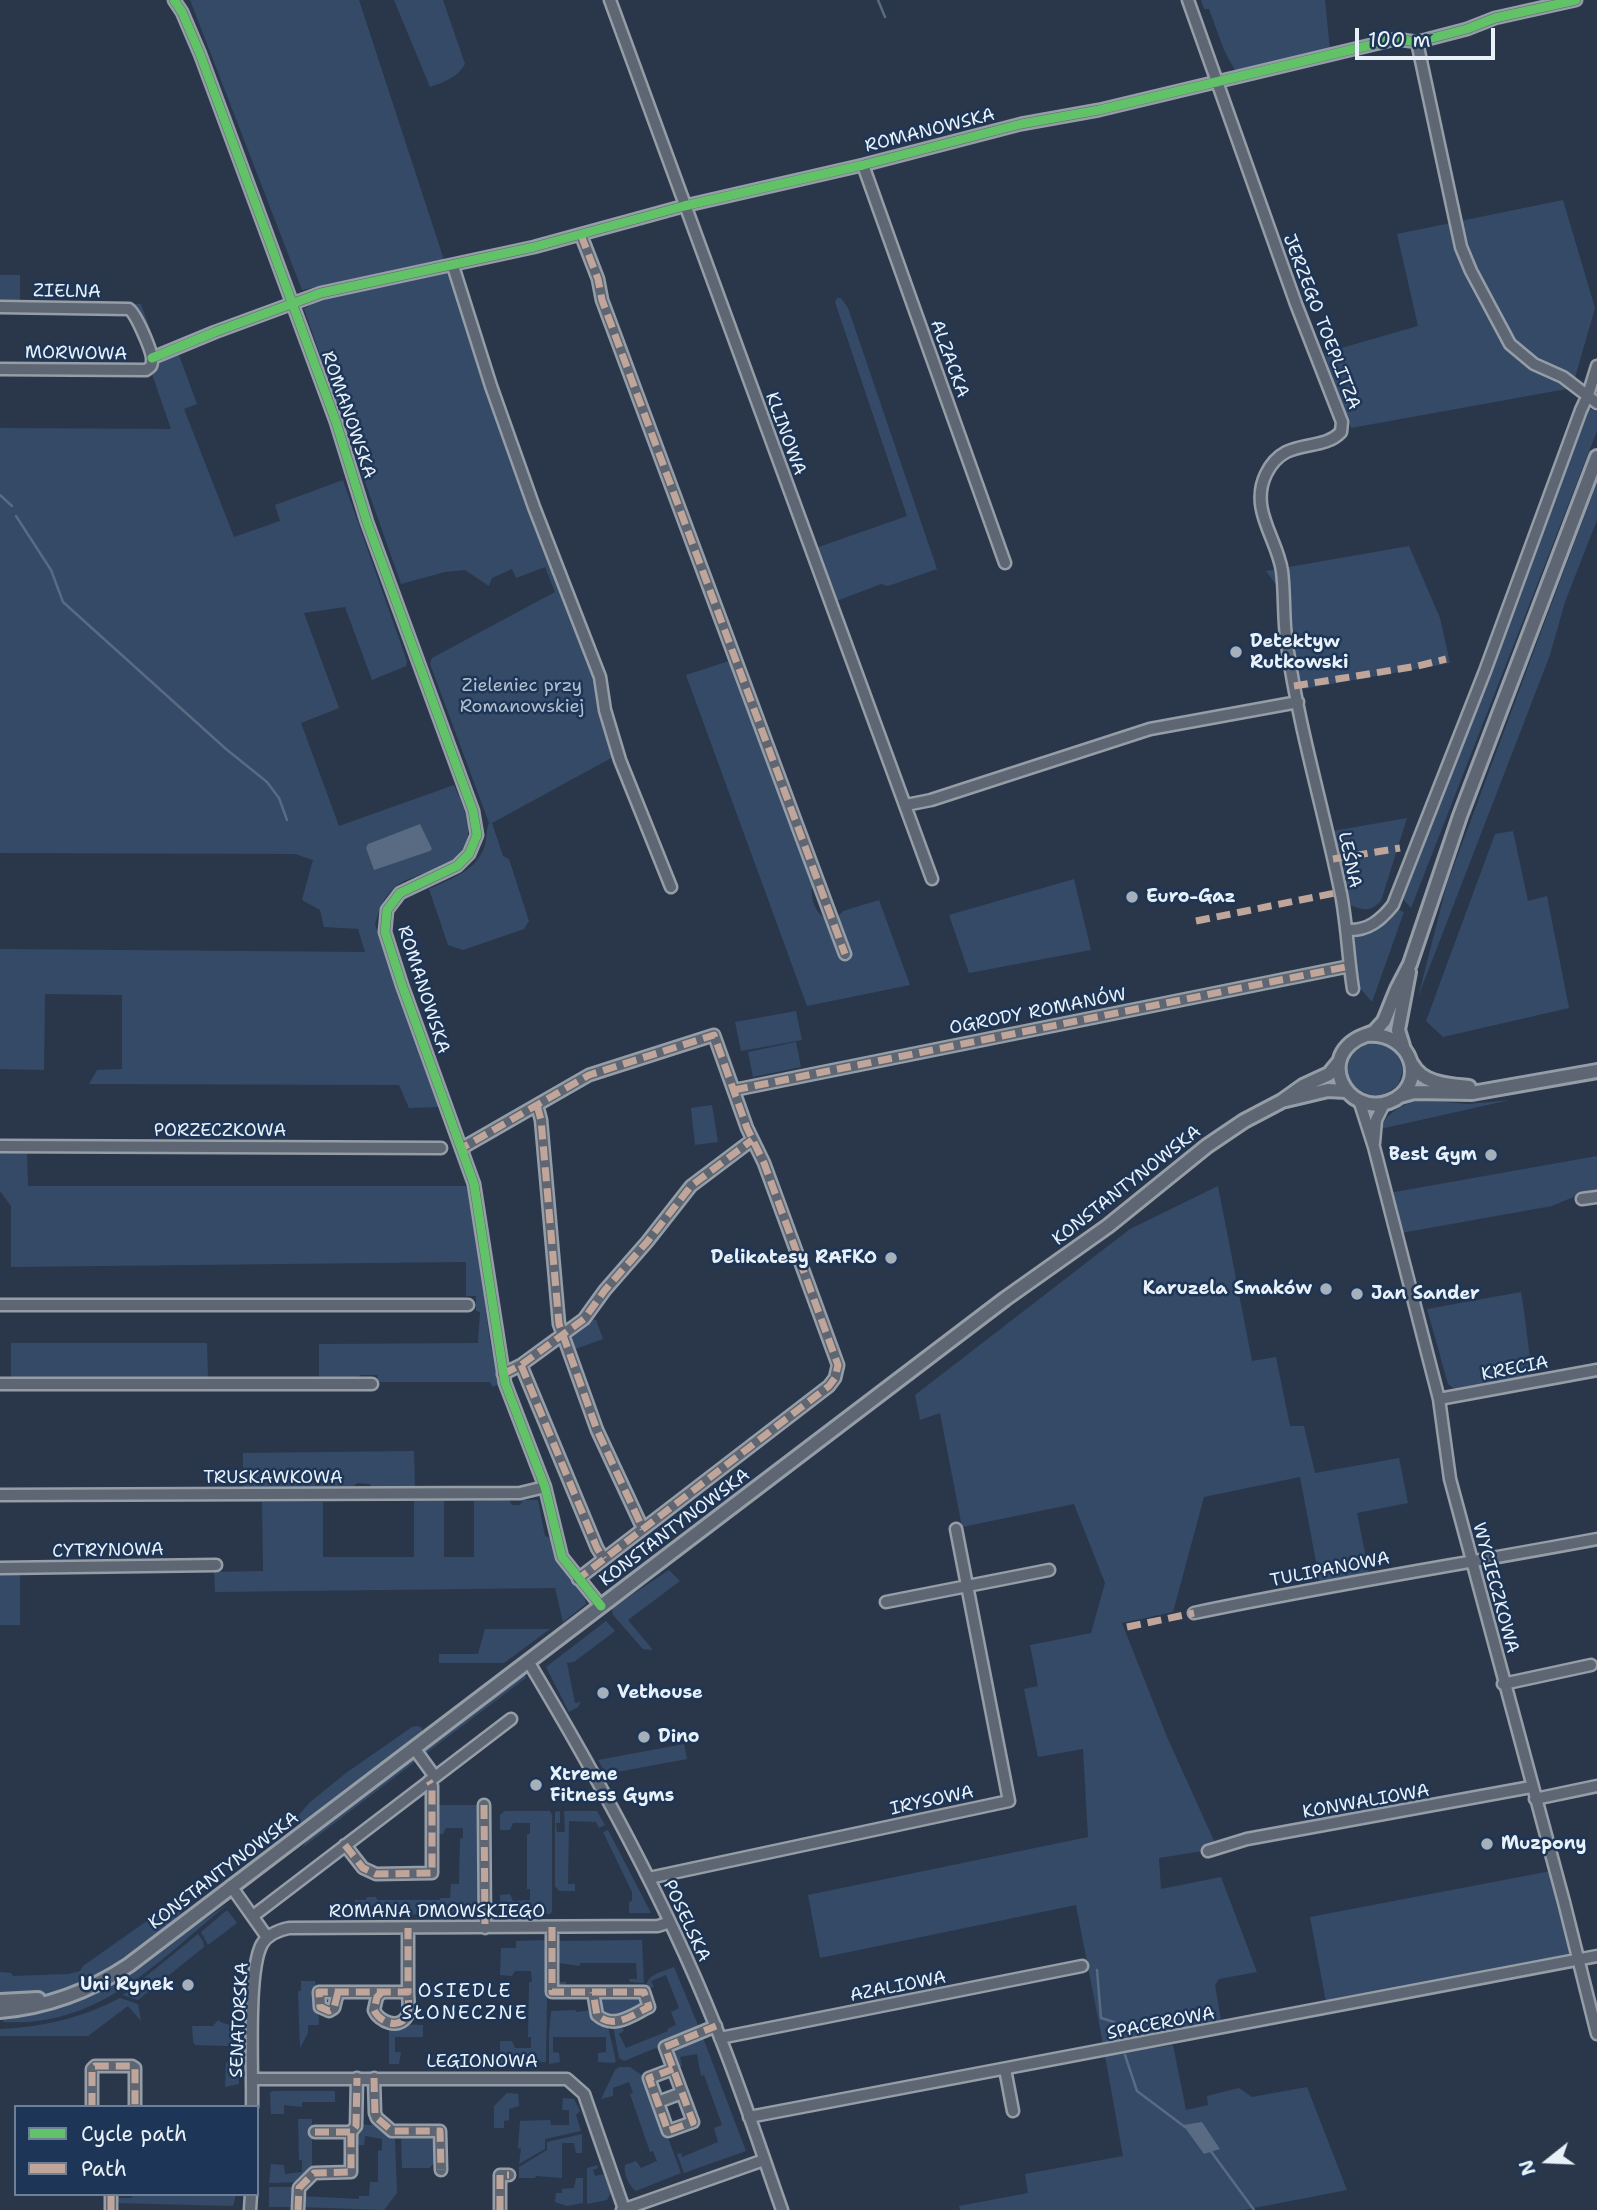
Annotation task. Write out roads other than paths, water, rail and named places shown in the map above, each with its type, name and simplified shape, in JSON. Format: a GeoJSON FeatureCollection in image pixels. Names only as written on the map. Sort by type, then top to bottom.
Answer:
{"type":"FeatureCollection","features":[{"type":"Feature","properties":{"kind":"main road"},"geometry":{"type":"LineString","coordinates":[[1490,1091],[1430,1080],[1419,1074],[1403,1046],[1398,1030],[1410,964],[1460,816],[1597,457]]}},
{"type":"Feature","properties":{"kind":"main road"},"geometry":{"type":"LineString","coordinates":[[1410,964],[1384,1021],[1374,1032],[1354,1040],[1346,1047],[1338,1063],[1341,1082],[1346,1091],[1359,1100],[1376,1105],[1414,1092],[1458,1094],[1490,1091],[1597,1071]]}},
{"type":"Feature","properties":{"kind":"main road"},"geometry":{"type":"LineString","coordinates":[[1366,1035],[1389,1037],[1403,1046]]}},
{"type":"Feature","properties":{"kind":"main road","name":"KONSTANTYNOWSKA"},"geometry":{"type":"LineString","coordinates":[[0,2011],[36,2007],[85,1990],[113,1976],[1005,1299],[1108,1226],[1207,1146],[1303,1086],[1329,1074],[1338,1063]]}},
{"type":"Feature","properties":{"kind":"main road"},"geometry":{"type":"LineString","coordinates":[[1399,1096],[1409,1083],[1412,1064]]}},
{"type":"Feature","properties":{"kind":"main road","name":"KONSTANTYNOWSKA"},"geometry":{"type":"LineString","coordinates":[[1282,1101],[1328,1090],[1346,1091]]}},
{"type":"Feature","properties":{"kind":"main road","name":"KONSTANTYNOWSKA"},"geometry":{"type":"LineString","coordinates":[[0,2001],[52,2000]]}},
{"type":"Feature","properties":{"kind":"street","name":"ROMANOWSKA"},"geometry":{"type":"LineString","coordinates":[[174,0],[183,12],[200,54],[293,304],[336,422],[367,522],[466,789],[475,820],[476,839],[466,858],[457,866],[400,893],[389,907],[384,923],[393,962],[462,1147],[477,1196],[503,1374],[545,1487],[559,1550],[600,1606]]}},
{"type":"Feature","properties":{"kind":"street","name":"KLINOWA"},"geometry":{"type":"LineString","coordinates":[[610,0],[932,879]]}},
{"type":"Feature","properties":{"kind":"street","name":"JERZEGO TOEPLITZA"},"geometry":{"type":"LineString","coordinates":[[1188,0],[1342,422],[1341,432],[1332,440],[1300,446],[1280,456],[1269,469],[1261,489],[1262,515],[1282,570],[1286,644],[1305,740]]}},
{"type":"Feature","properties":{"kind":"street","name":"ROMANOWSKA"},"geometry":{"type":"LineString","coordinates":[[293,304],[321,293],[453,266],[581,235],[684,206],[863,165],[1021,124],[1099,110],[1396,39],[1417,42],[1467,29],[1495,18],[1576,0]]}},
{"type":"Feature","properties":{"kind":"street"},"geometry":{"type":"LineString","coordinates":[[1417,42],[1461,247],[1471,271],[1510,344],[1534,364],[1563,377],[1597,403]]}},
{"type":"Feature","properties":{"kind":"street","name":"ALZACKA"},"geometry":{"type":"LineString","coordinates":[[863,165],[1005,563]]}},
{"type":"Feature","properties":{"kind":"street"},"geometry":{"type":"LineString","coordinates":[[581,235],[598,279],[602,300],[845,954]]}},
{"type":"Feature","properties":{"kind":"street"},"geometry":{"type":"LineString","coordinates":[[453,266],[487,374],[534,507],[600,677],[605,710],[620,760],[671,887]]}},
{"type":"Feature","properties":{"kind":"street","name":"MORWOWA"},"geometry":{"type":"LineString","coordinates":[[0,369],[146,370],[151,362],[215,332],[293,304]]}},
{"type":"Feature","properties":{"kind":"street","name":"ZIELNA"},"geometry":{"type":"LineString","coordinates":[[0,307],[129,309],[133,311],[151,362]]}},
{"type":"Feature","properties":{"kind":"street"},"geometry":{"type":"LineString","coordinates":[[1348,930],[1370,926],[1394,905],[1490,658],[1597,366]]}},
{"type":"Feature","properties":{"kind":"street"},"geometry":{"type":"LineString","coordinates":[[906,805],[931,800],[1150,729],[1298,702]]}},
{"type":"Feature","properties":{"kind":"street","name":"LEŚNA"},"geometry":{"type":"LineString","coordinates":[[1305,740],[1348,930],[1353,989]]}},
{"type":"Feature","properties":{"kind":"street","name":"OGRODY ROMANÓW"},"geometry":{"type":"LineString","coordinates":[[734,1090],[1350,966]]}},
{"type":"Feature","properties":{"kind":"street"},"geometry":{"type":"LineString","coordinates":[[462,1147],[589,1075],[714,1035],[836,1360],[836,1373],[829,1385],[578,1579]]}},
{"type":"Feature","properties":{"kind":"street","name":"WYCIECZKOWA"},"geometry":{"type":"LineString","coordinates":[[1359,1100],[1374,1147],[1439,1399],[1450,1479],[1597,2034]]}},
{"type":"Feature","properties":{"kind":"street","name":"WYCIECZKOWA"},"geometry":{"type":"LineString","coordinates":[[1374,1147],[1376,1120],[1384,1104]]}},
{"type":"Feature","properties":{"kind":"street"},"geometry":{"type":"LineString","coordinates":[[537,1105],[541,1120],[559,1324],[597,1430],[643,1530]]}},
{"type":"Feature","properties":{"kind":"street"},"geometry":{"type":"LineString","coordinates":[[503,1374],[522,1365],[584,1319],[691,1186],[752,1140]]}},
{"type":"Feature","properties":{"kind":"street","name":"PORZECZKOWA"},"geometry":{"type":"LineString","coordinates":[[0,1146],[440,1148]]}},
{"type":"Feature","properties":{"kind":"street"},"geometry":{"type":"LineString","coordinates":[[1582,1199],[1597,1197]]}},
{"type":"Feature","properties":{"kind":"street"},"geometry":{"type":"LineString","coordinates":[[0,1305],[468,1305]]}},
{"type":"Feature","properties":{"kind":"street"},"geometry":{"type":"LineString","coordinates":[[522,1365],[566,1475],[604,1559]]}},
{"type":"Feature","properties":{"kind":"street","name":"KRECIA"},"geometry":{"type":"LineString","coordinates":[[1439,1399],[1597,1370]]}},
{"type":"Feature","properties":{"kind":"street"},"geometry":{"type":"LineString","coordinates":[[0,1384],[372,1384]]}},
{"type":"Feature","properties":{"kind":"street","name":"TRUSKAWKOWA"},"geometry":{"type":"LineString","coordinates":[[0,1495],[520,1493],[545,1487]]}},
{"type":"Feature","properties":{"kind":"street","name":"IRYSOWA"},"geometry":{"type":"LineString","coordinates":[[649,1878],[1009,1801],[957,1529]]}},
{"type":"Feature","properties":{"kind":"street","name":"TULIPANOWA"},"geometry":{"type":"LineString","coordinates":[[1194,1613],[1597,1539]]}},
{"type":"Feature","properties":{"kind":"street","name":"CYTRYNOWA"},"geometry":{"type":"LineString","coordinates":[[0,1568],[216,1565]]}},
{"type":"Feature","properties":{"kind":"street"},"geometry":{"type":"LineString","coordinates":[[886,1602],[1049,1570]]}},
{"type":"Feature","properties":{"kind":"street","name":"POSELSKA"},"geometry":{"type":"LineString","coordinates":[[528,1661],[590,1769],[670,1922],[716,2026],[782,2210]]}},
{"type":"Feature","properties":{"kind":"street"},"geometry":{"type":"LineString","coordinates":[[1503,1684],[1591,1665]]}},
{"type":"Feature","properties":{"kind":"street"},"geometry":{"type":"LineString","coordinates":[[253,1916],[510,1719]]}},
{"type":"Feature","properties":{"kind":"street"},"geometry":{"type":"LineString","coordinates":[[345,1845],[368,1871],[376,1874],[432,1873],[432,1779],[414,1748]]}},
{"type":"Feature","properties":{"kind":"street"},"geometry":{"type":"LineString","coordinates":[[1535,1799],[1597,1786]]}},
{"type":"Feature","properties":{"kind":"street","name":"KONWALIOWA"},"geometry":{"type":"LineString","coordinates":[[1208,1852],[1247,1839],[1531,1787]]}},
{"type":"Feature","properties":{"kind":"street"},"geometry":{"type":"LineString","coordinates":[[484,1805],[485,1928]]}},
{"type":"Feature","properties":{"kind":"street"},"geometry":{"type":"LineString","coordinates":[[231,1886],[267,1937]]}},
{"type":"Feature","properties":{"kind":"street","name":"ROMANA DMOWSKIEGO"},"geometry":{"type":"LineString","coordinates":[[267,1937],[289,1928],[658,1926],[670,1922]]}},
{"type":"Feature","properties":{"kind":"street"},"geometry":{"type":"LineString","coordinates":[[552,1927],[552,1992],[593,1992],[644,1992],[649,2007],[610,2023],[597,2015],[593,1992]]}},
{"type":"Feature","properties":{"kind":"street"},"geometry":{"type":"LineString","coordinates":[[382,1992],[377,1997],[374,2010],[381,2021],[388,2023],[406,2018],[408,1928]]}},
{"type":"Feature","properties":{"kind":"street","name":"SENATORSKA"},"geometry":{"type":"LineString","coordinates":[[252,2105],[255,1968],[262,1944],[267,1937]]}},
{"type":"Feature","properties":{"kind":"street","name":"SPACEROWA"},"geometry":{"type":"LineString","coordinates":[[749,2117],[1597,1956]]}},
{"type":"Feature","properties":{"kind":"street","name":"AZALIOWA"},"geometry":{"type":"LineString","coordinates":[[720,2038],[1082,1966]]}},
{"type":"Feature","properties":{"kind":"street"},"geometry":{"type":"LineString","coordinates":[[338,1992],[408,1992]]}},
{"type":"Feature","properties":{"kind":"street"},"geometry":{"type":"LineString","coordinates":[[673,2069],[649,2078],[668,2131],[693,2122],[665,2047],[716,2026]]}},
{"type":"Feature","properties":{"kind":"street"},"geometry":{"type":"LineString","coordinates":[[92,2105],[92,2069],[95,2066],[135,2068],[135,2105]]}},
{"type":"Feature","properties":{"kind":"street"},"geometry":{"type":"LineString","coordinates":[[1005,2069],[1013,2111]]}},
{"type":"Feature","properties":{"kind":"street","name":"LEGIONOWA"},"geometry":{"type":"LineString","coordinates":[[253,2078],[567,2079],[584,2094],[623,2210]]}},
{"type":"Feature","properties":{"kind":"street"},"geometry":{"type":"LineString","coordinates":[[299,2210],[299,2188],[314,2173],[351,2172],[351,2132],[356,2126],[358,2078]]}},
{"type":"Feature","properties":{"kind":"street"},"geometry":{"type":"LineString","coordinates":[[374,2078],[375,2113],[392,2131],[440,2131],[441,2171]]}},
{"type":"Feature","properties":{"kind":"street"},"geometry":{"type":"LineString","coordinates":[[658,2102],[682,2093]]}},
{"type":"Feature","properties":{"kind":"street"},"geometry":{"type":"LineString","coordinates":[[315,2132],[351,2132]]}},
{"type":"Feature","properties":{"kind":"street"},"geometry":{"type":"LineString","coordinates":[[623,2210],[764,2160]]}},
{"type":"Feature","properties":{"kind":"street"},"geometry":{"type":"LineString","coordinates":[[500,2210],[500,2175],[509,2175]]}},
{"type":"Feature","properties":{"kind":"waterway"},"geometry":{"type":"LineString","coordinates":[[878,0],[885,17]]}},
{"type":"Feature","properties":{"kind":"waterway"},"geometry":{"type":"LineString","coordinates":[[0,495],[12,506]]}},
{"type":"Feature","properties":{"kind":"waterway"},"geometry":{"type":"LineString","coordinates":[[16,516],[51,570],[63,602],[226,749],[267,782],[279,798],[287,820]]}},
{"type":"Feature","properties":{"kind":"waterway"},"geometry":{"type":"LineString","coordinates":[[1097,1970],[1101,2018],[1114,2022],[1121,2043]]}},
{"type":"Feature","properties":{"kind":"waterway"},"geometry":{"type":"LineString","coordinates":[[1125,2055],[1137,2091],[1185,2127]]}},
{"type":"Feature","properties":{"kind":"waterway"},"geometry":{"type":"LineString","coordinates":[[1210,2150],[1254,2210]]}},
{"type":"Feature","properties":{"kind":"place","name":"Detektyw Rutkowski"},"geometry":{"type":"Point","coordinates":[1236,652]}},
{"type":"Feature","properties":{"kind":"place","name":"Euro-Gaz"},"geometry":{"type":"Point","coordinates":[1132,897]}},
{"type":"Feature","properties":{"kind":"place","name":"Best Gym"},"geometry":{"type":"Point","coordinates":[1491,1155]}},
{"type":"Feature","properties":{"kind":"place","name":"Delikatesy RAFKO"},"geometry":{"type":"Point","coordinates":[891,1258]}},
{"type":"Feature","properties":{"kind":"place","name":"Karuzela Smaków"},"geometry":{"type":"Point","coordinates":[1326,1289]}},
{"type":"Feature","properties":{"kind":"place","name":"Jan Sander"},"geometry":{"type":"Point","coordinates":[1357,1294]}},
{"type":"Feature","properties":{"kind":"place","name":"Vethouse"},"geometry":{"type":"Point","coordinates":[603,1693]}},
{"type":"Feature","properties":{"kind":"place","name":"Dino"},"geometry":{"type":"Point","coordinates":[644,1737]}},
{"type":"Feature","properties":{"kind":"place","name":"Xtreme Fitness Gyms"},"geometry":{"type":"Point","coordinates":[536,1785]}},
{"type":"Feature","properties":{"kind":"place","name":"Muzpony"},"geometry":{"type":"Point","coordinates":[1487,1844]}},
{"type":"Feature","properties":{"kind":"place","name":"Uni Rynek"},"geometry":{"type":"Point","coordinates":[188,1985]}},
{"type":"Feature","properties":{"kind":"district","name":"OSIEDLE SŁONECZNE"},"geometry":{"type":"Point","coordinates":[465,2003]}},
{"type":"Feature","properties":{"kind":"park label","name":"Zieleniec przy Romanowskiej"},"geometry":{"type":"Point","coordinates":[522,696]}}]}
